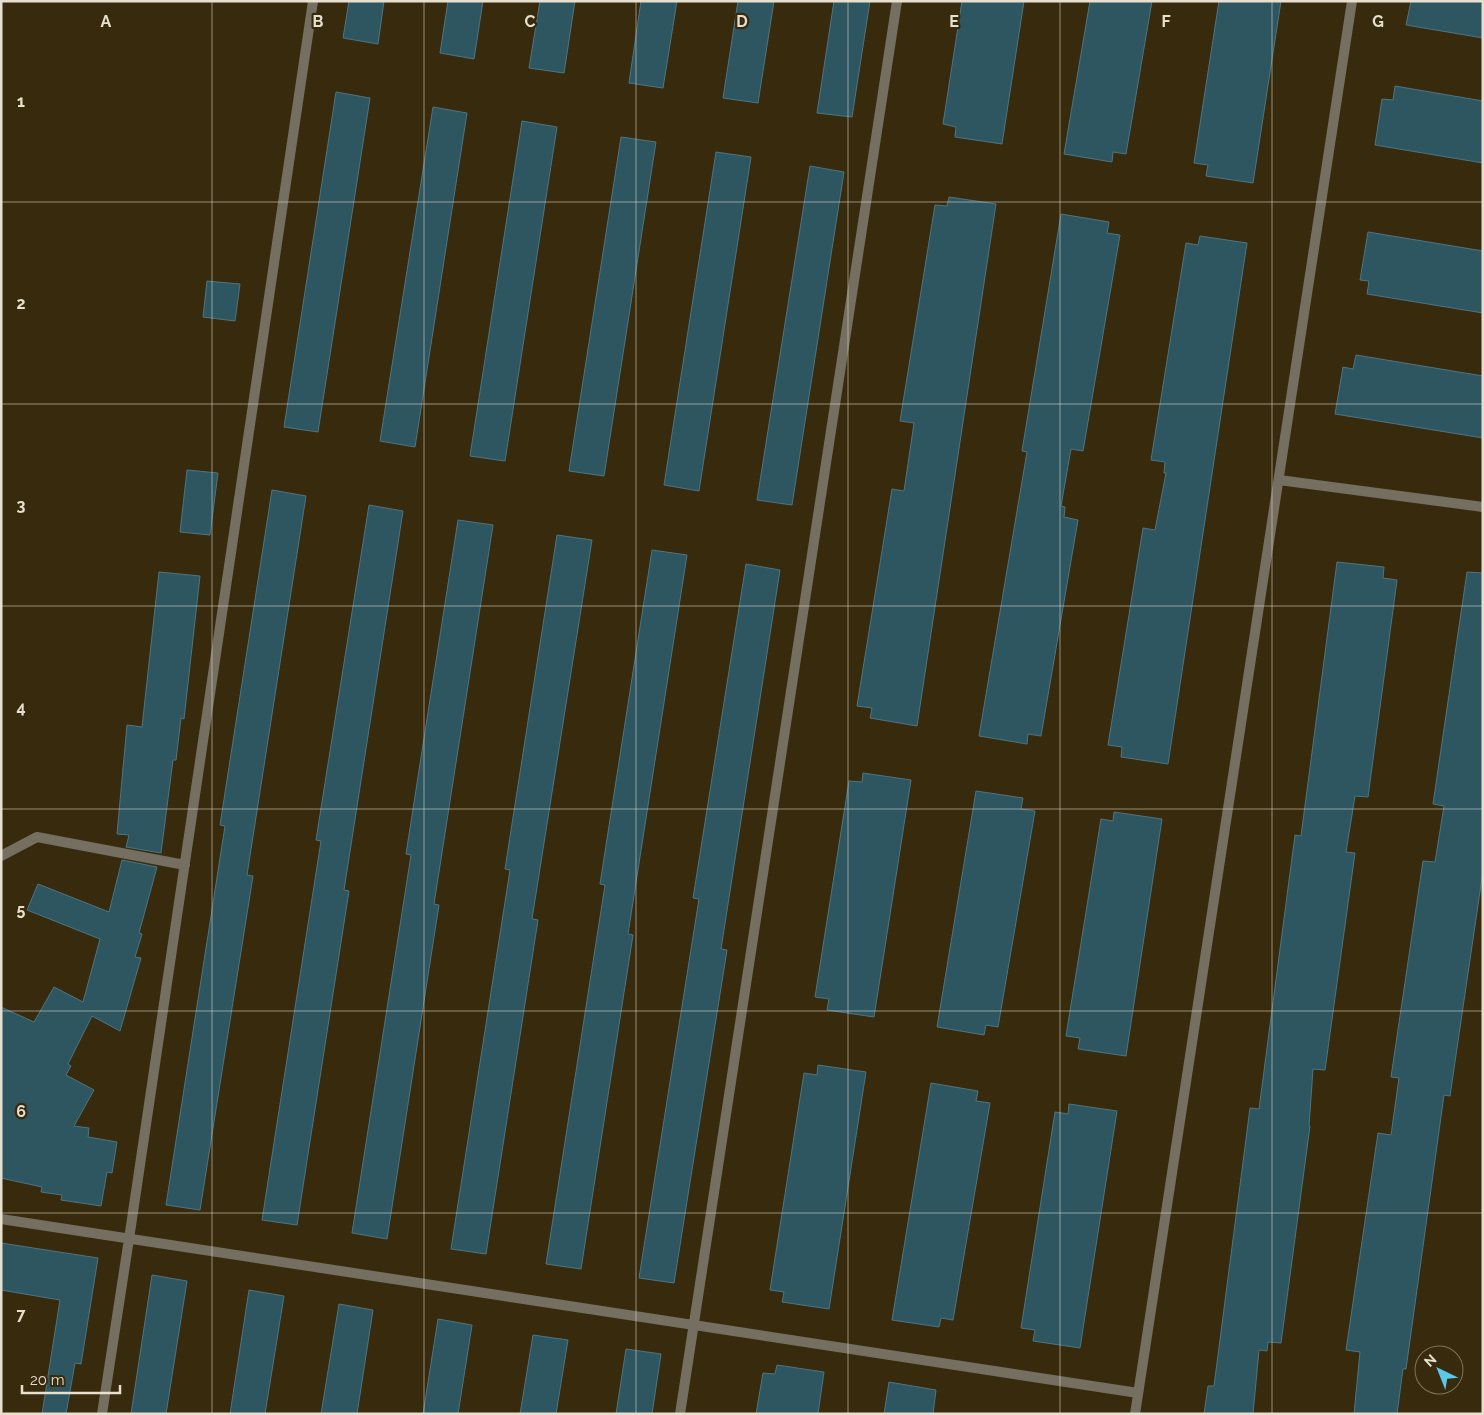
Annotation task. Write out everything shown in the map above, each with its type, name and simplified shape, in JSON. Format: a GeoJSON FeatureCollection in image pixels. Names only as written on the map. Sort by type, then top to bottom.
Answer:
{"type":"FeatureCollection","features":[{"type":"Feature","properties":{"kind":"lane"},"geometry":{"type":"LineString","coordinates":[[102,1414],[314,1]]}},
{"type":"Feature","properties":{"kind":"lane"},"geometry":{"type":"LineString","coordinates":[[680,1414],[897,1]]}},
{"type":"Feature","properties":{"kind":"lane"},"geometry":{"type":"LineString","coordinates":[[1135,1414],[1352,1]]}},
{"type":"Feature","properties":{"kind":"lane"},"geometry":{"type":"LineString","coordinates":[[1279,480],[1483,507]]}},
{"type":"Feature","properties":{"kind":"lane"},"geometry":{"type":"LineString","coordinates":[[1,856],[37,837],[185,865]]}},
{"type":"Feature","properties":{"kind":"lane"},"geometry":{"type":"LineString","coordinates":[[1,1219],[1138,1393]]}},
{"type":"Feature","properties":{"kind":"building"},"geometry":{"type":"Polygon","coordinates":[[[349,1],[384,1],[378,44],[343,38],[349,1]]]}},
{"type":"Feature","properties":{"kind":"building"},"geometry":{"type":"Polygon","coordinates":[[[448,1],[483,1],[474,59],[440,53],[448,1]]]}},
{"type":"Feature","properties":{"kind":"building"},"geometry":{"type":"Polygon","coordinates":[[[540,1],[575,1],[564,73],[529,68],[540,1]]]}},
{"type":"Feature","properties":{"kind":"building"},"geometry":{"type":"Polygon","coordinates":[[[641,1],[677,1],[663,88],[629,83],[641,1]]]}},
{"type":"Feature","properties":{"kind":"building"},"geometry":{"type":"Polygon","coordinates":[[[738,1],[774,1],[758,103],[723,98],[738,1]]]}},
{"type":"Feature","properties":{"kind":"building"},"geometry":{"type":"Polygon","coordinates":[[[834,1],[870,1],[852,117],[817,113],[834,1]]]}},
{"type":"Feature","properties":{"kind":"building"},"geometry":{"type":"Polygon","coordinates":[[[962,1],[1024,1],[1002,144],[955,137],[956,127],[943,124],[962,1]]]}},
{"type":"Feature","properties":{"kind":"building"},"geometry":{"type":"Polygon","coordinates":[[[1090,1],[1152,1],[1126,154],[1113,152],[1112,162],[1064,154],[1090,1]]]}},
{"type":"Feature","properties":{"kind":"building"},"geometry":{"type":"Polygon","coordinates":[[[1219,1],[1281,1],[1253,183],[1206,176],[1208,165],[1194,163],[1219,1]]]}},
{"type":"Feature","properties":{"kind":"building"},"geometry":{"type":"Polygon","coordinates":[[[1411,1],[1483,1],[1483,38],[1406,25],[1411,1]]]}},
{"type":"Feature","properties":{"kind":"building"},"geometry":{"type":"Polygon","coordinates":[[[1395,86],[1483,101],[1483,163],[1375,145],[1382,99],[1393,100],[1395,86]]]}},
{"type":"Feature","properties":{"kind":"building"},"geometry":{"type":"Polygon","coordinates":[[[336,92],[370,98],[318,432],[284,427],[336,92]]]}},
{"type":"Feature","properties":{"kind":"building"},"geometry":{"type":"Polygon","coordinates":[[[433,107],[467,113],[415,447],[380,441],[433,107]]]}},
{"type":"Feature","properties":{"kind":"building"},"geometry":{"type":"Polygon","coordinates":[[[522,121],[557,127],[505,461],[470,456],[522,121]]]}},
{"type":"Feature","properties":{"kind":"building"},"geometry":{"type":"Polygon","coordinates":[[[621,137],[656,142],[604,476],[569,471],[621,137]]]}},
{"type":"Feature","properties":{"kind":"building"},"geometry":{"type":"Polygon","coordinates":[[[716,152],[751,157],[699,491],[664,485],[716,152]]]}},
{"type":"Feature","properties":{"kind":"building"},"geometry":{"type":"Polygon","coordinates":[[[810,166],[844,172],[792,505],[757,500],[810,166]]]}},
{"type":"Feature","properties":{"kind":"building"},"geometry":{"type":"Polygon","coordinates":[[[949,197],[996,204],[917,726],[870,718],[872,708],[857,706],[892,489],[904,491],[914,423],[900,421],[935,205],[947,206],[949,197]]]}},
{"type":"Feature","properties":{"kind":"building"},"geometry":{"type":"Polygon","coordinates":[[[1061,214],[1109,222],[1107,233],[1120,235],[1083,451],[1071,449],[1061,506],[1065,507],[1064,517],[1078,520],[1041,736],[1028,734],[1027,744],[979,736],[1027,452],[1022,451],[1061,214]]]}},
{"type":"Feature","properties":{"kind":"building"},"geometry":{"type":"Polygon","coordinates":[[[1368,232],[1483,251],[1483,313],[1367,294],[1369,281],[1360,280],[1368,232]]]}},
{"type":"Feature","properties":{"kind":"building"},"geometry":{"type":"Polygon","coordinates":[[[1200,236],[1247,243],[1168,764],[1121,757],[1122,747],[1108,745],[1143,528],[1155,530],[1166,473],[1164,473],[1165,462],[1151,460],[1186,243],[1198,245],[1200,236]]]}},
{"type":"Feature","properties":{"kind":"building"},"geometry":{"type":"Polygon","coordinates":[[[207,281],[240,284],[235,321],[203,317],[207,281]]]}},
{"type":"Feature","properties":{"kind":"building"},"geometry":{"type":"Polygon","coordinates":[[[1356,355],[1483,376],[1483,438],[1335,414],[1343,367],[1353,369],[1356,355]]]}},
{"type":"Feature","properties":{"kind":"building"},"geometry":{"type":"Polygon","coordinates":[[[187,470],[218,473],[210,535],[180,532],[187,470]]]}},
{"type":"Feature","properties":{"kind":"building"},"geometry":{"type":"Polygon","coordinates":[[[272,490],[306,496],[247,875],[253,876],[200,1210],[166,1205],[225,826],[220,825],[272,490]]]}},
{"type":"Feature","properties":{"kind":"building"},"geometry":{"type":"Polygon","coordinates":[[[369,505],[403,511],[344,890],[349,891],[297,1225],[262,1220],[321,841],[316,840],[369,505]]]}},
{"type":"Feature","properties":{"kind":"building"},"geometry":{"type":"Polygon","coordinates":[[[458,520],[493,525],[434,904],[439,905],[387,1239],[352,1233],[411,855],[406,854],[458,520]]]}},
{"type":"Feature","properties":{"kind":"building"},"geometry":{"type":"Polygon","coordinates":[[[557,535],[592,540],[532,919],[538,920],[486,1254],[451,1249],[510,870],[505,869],[557,535]]]}},
{"type":"Feature","properties":{"kind":"building"},"geometry":{"type":"Polygon","coordinates":[[[652,550],[687,555],[628,934],[633,935],[581,1269],[546,1264],[605,885],[600,884],[652,550]]]}},
{"type":"Feature","properties":{"kind":"building"},"geometry":{"type":"Polygon","coordinates":[[[1337,562],[1384,567],[1383,578],[1397,580],[1368,797],[1355,796],[1346,852],[1355,853],[1325,1070],[1313,1069],[1310,1126],[1281,1343],[1268,1342],[1267,1351],[1259,1350],[1253,1414],[1204,1414],[1208,1386],[1214,1386],[1250,1108],[1259,1109],[1295,835],[1301,836],[1337,562]]]}},
{"type":"Feature","properties":{"kind":"building"},"geometry":{"type":"Polygon","coordinates":[[[746,564],[780,570],[721,949],[727,950],[674,1283],[639,1278],[699,899],[693,898],[746,564]]]}},
{"type":"Feature","properties":{"kind":"building"},"geometry":{"type":"Polygon","coordinates":[[[159,572],[200,576],[184,719],[181,718],[176,760],[173,760],[161,853],[126,847],[129,835],[117,834],[127,725],[142,727],[159,572]]]}},
{"type":"Feature","properties":{"kind":"building"},"geometry":{"type":"Polygon","coordinates":[[[1467,572],[1483,573],[1483,871],[1450,1096],[1444,1095],[1406,1369],[1403,1369],[1397,1414],[1354,1414],[1360,1352],[1346,1350],[1378,1133],[1391,1135],[1399,1078],[1391,1077],[1423,861],[1435,862],[1444,806],[1433,804],[1467,572]]]}},
{"type":"Feature","properties":{"kind":"building"},"geometry":{"type":"Polygon","coordinates":[[[863,773],[911,780],[874,1017],[827,1010],[829,999],[815,997],[849,781],[862,782],[863,773]]]}},
{"type":"Feature","properties":{"kind":"building"},"geometry":{"type":"Polygon","coordinates":[[[976,791],[1023,798],[1021,809],[1035,811],[998,1027],[986,1025],[984,1035],[937,1027],[976,791]]]}},
{"type":"Feature","properties":{"kind":"building"},"geometry":{"type":"Polygon","coordinates":[[[1114,812],[1162,819],[1126,1056],[1078,1049],[1080,1038],[1066,1036],[1101,819],[1113,821],[1114,812]]]}},
{"type":"Feature","properties":{"kind":"building"},"geometry":{"type":"Polygon","coordinates":[[[122,860],[157,867],[139,933],[142,934],[135,957],[141,958],[120,1031],[92,1016],[68,1064],[71,1066],[66,1075],[94,1090],[74,1126],[89,1128],[88,1137],[117,1142],[112,1173],[107,1172],[101,1206],[61,1200],[62,1195],[41,1192],[42,1187],[1,1178],[1,1007],[34,1022],[54,987],[83,1002],[100,939],[27,910],[38,884],[109,912],[122,860]]]}},
{"type":"Feature","properties":{"kind":"building"},"geometry":{"type":"Polygon","coordinates":[[[818,1065],[866,1072],[829,1309],[782,1302],[784,1292],[770,1290],[804,1073],[817,1075],[818,1065]]]}},
{"type":"Feature","properties":{"kind":"building"},"geometry":{"type":"Polygon","coordinates":[[[931,1083],[978,1091],[976,1101],[990,1103],[953,1320],[941,1318],[939,1327],[892,1320],[931,1083]]]}},
{"type":"Feature","properties":{"kind":"building"},"geometry":{"type":"Polygon","coordinates":[[[1069,1104],[1117,1111],[1080,1348],[1033,1341],[1035,1330],[1021,1328],[1055,1112],[1068,1114],[1069,1104]]]}},
{"type":"Feature","properties":{"kind":"building"},"geometry":{"type":"Polygon","coordinates":[[[1,1243],[98,1258],[81,1364],[75,1363],[66,1414],[42,1414],[60,1300],[1,1290],[1,1243]]]}},
{"type":"Feature","properties":{"kind":"building"},"geometry":{"type":"Polygon","coordinates":[[[152,1275],[187,1281],[166,1414],[131,1414],[152,1275]]]}},
{"type":"Feature","properties":{"kind":"building"},"geometry":{"type":"Polygon","coordinates":[[[249,1290],[284,1296],[265,1414],[230,1414],[249,1290]]]}},
{"type":"Feature","properties":{"kind":"building"},"geometry":{"type":"Polygon","coordinates":[[[339,1304],[373,1310],[357,1414],[321,1414],[339,1304]]]}},
{"type":"Feature","properties":{"kind":"building"},"geometry":{"type":"Polygon","coordinates":[[[438,1319],[472,1325],[458,1414],[423,1414],[438,1319]]]}},
{"type":"Feature","properties":{"kind":"building"},"geometry":{"type":"Polygon","coordinates":[[[533,1335],[568,1340],[556,1414],[520,1414],[533,1335]]]}},
{"type":"Feature","properties":{"kind":"building"},"geometry":{"type":"Polygon","coordinates":[[[626,1349],[661,1354],[652,1414],[616,1414],[626,1349]]]}},
{"type":"Feature","properties":{"kind":"building"},"geometry":{"type":"Polygon","coordinates":[[[777,1365],[824,1372],[818,1414],[756,1414],[763,1373],[775,1374],[777,1365]]]}},
{"type":"Feature","properties":{"kind":"building"},"geometry":{"type":"Polygon","coordinates":[[[889,1382],[936,1390],[933,1414],[884,1414],[889,1382]]]}}]}
